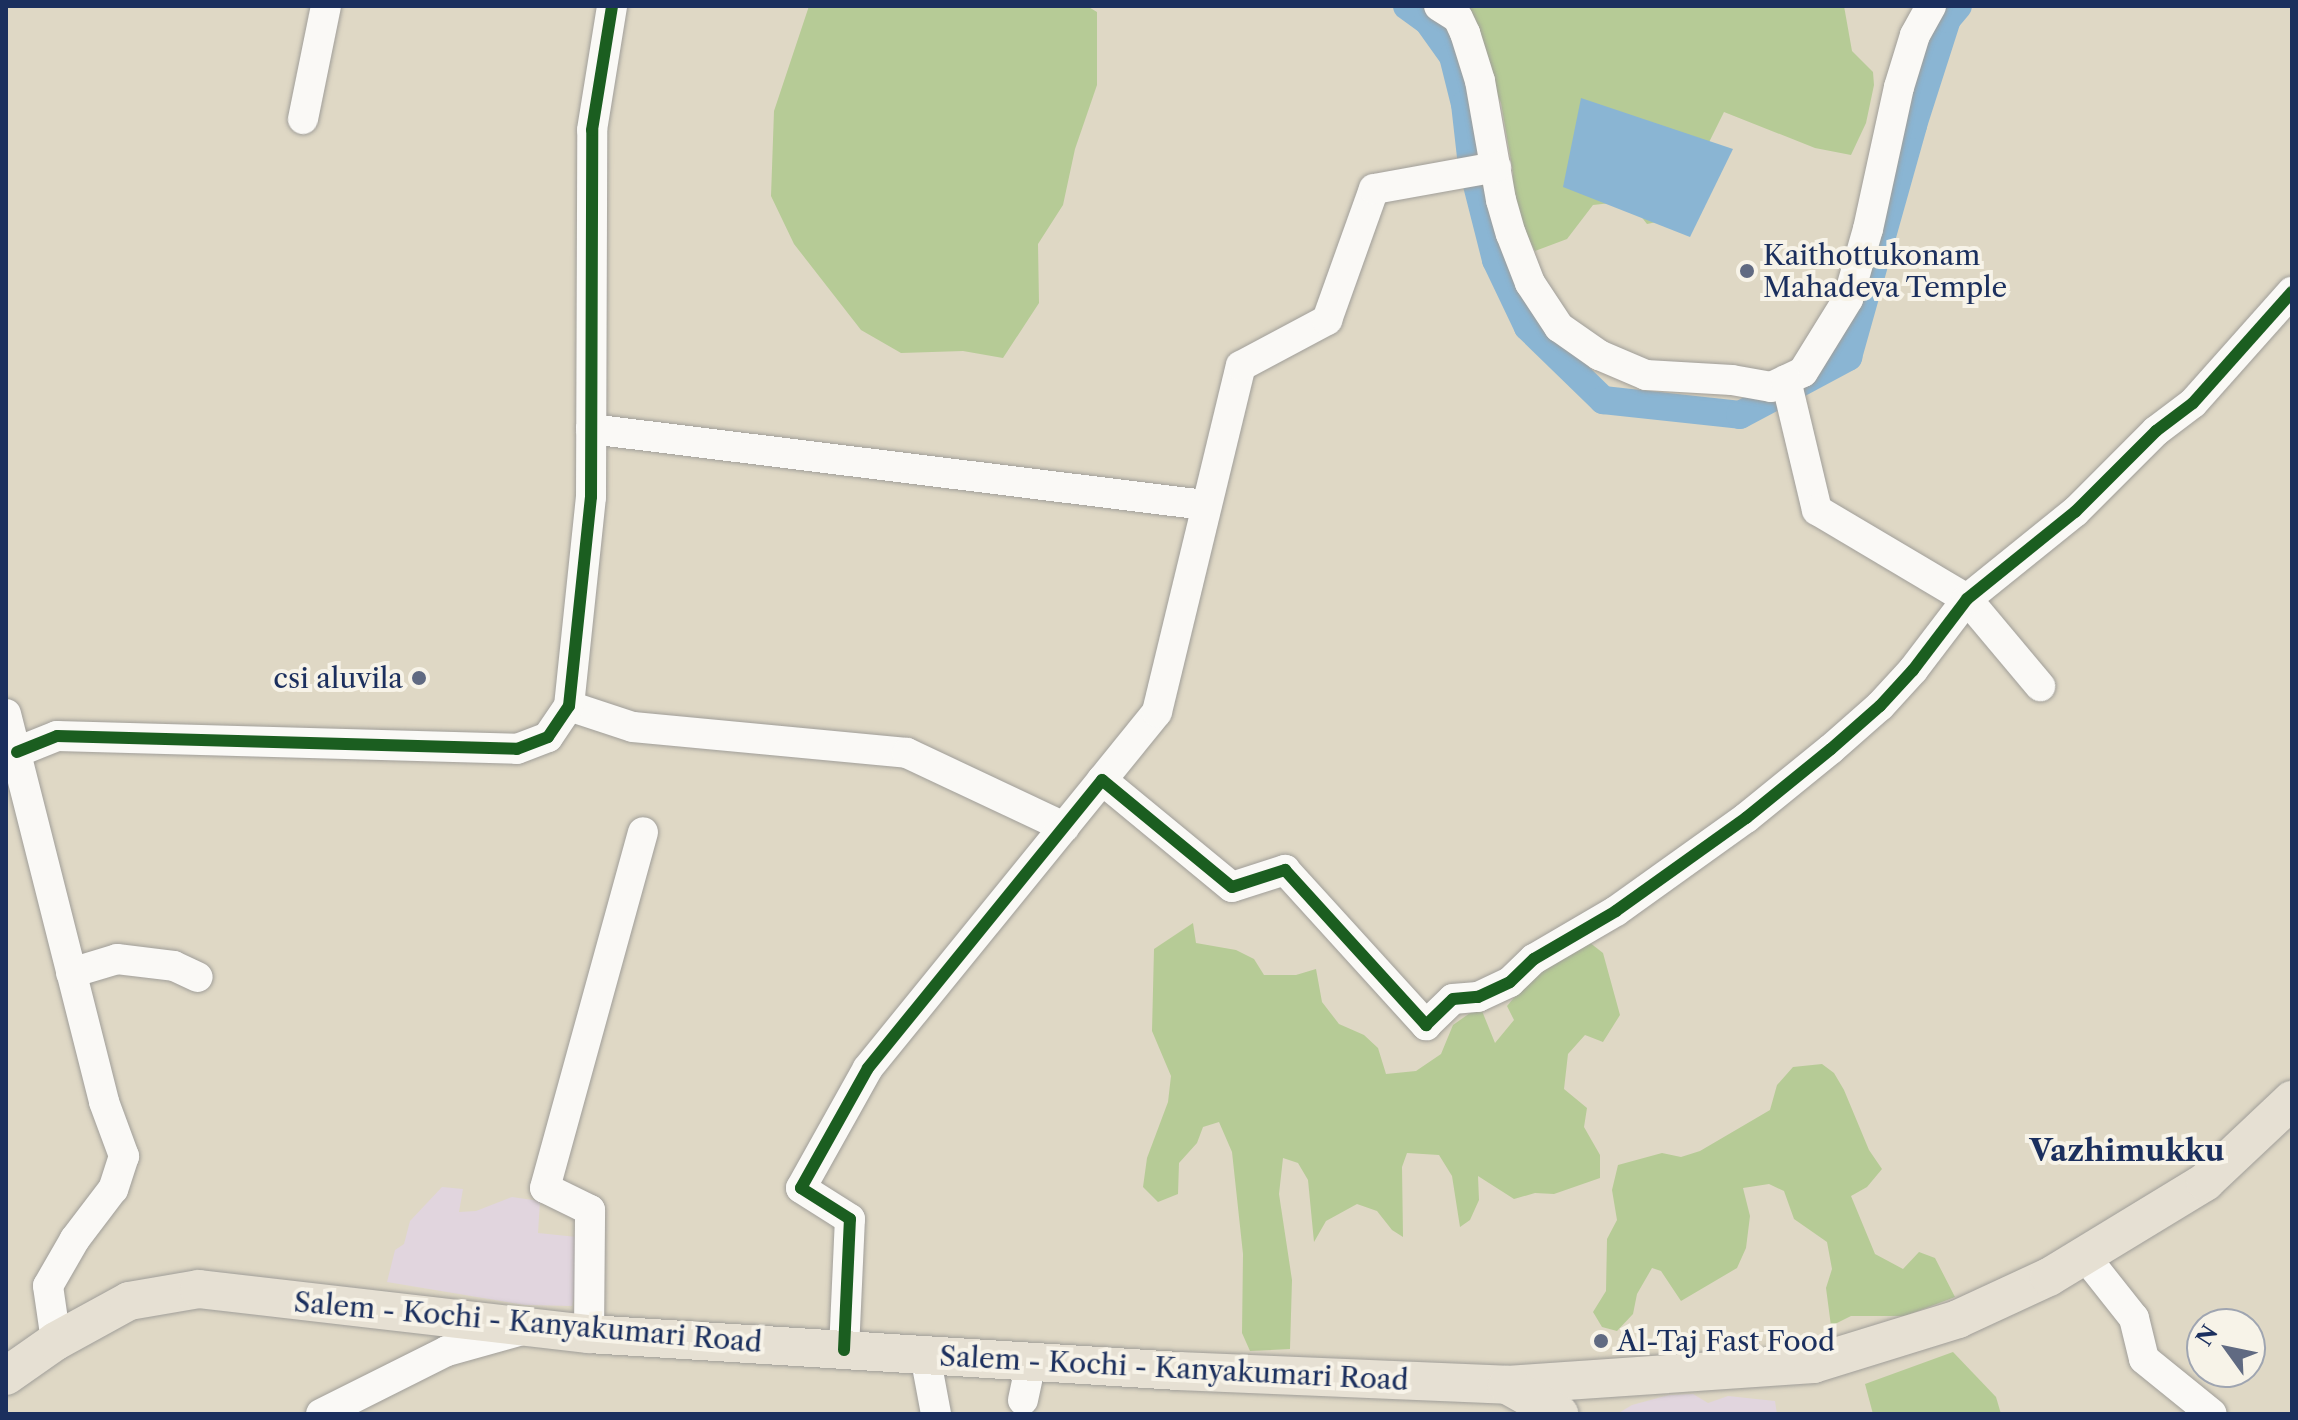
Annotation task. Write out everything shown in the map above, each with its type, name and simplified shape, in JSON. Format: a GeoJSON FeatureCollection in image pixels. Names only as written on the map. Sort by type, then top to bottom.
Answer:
{"type":"FeatureCollection","features":[{"type":"Feature","properties":{"kind":"main road","name":"Salem - Kochi - Kanyakumari Road"},"geometry":{"type":"LineString","coordinates":[[6,1376],[56,1341],[129,1301],[199,1289],[589,1334],[1031,1361],[1507,1385],[1813,1364],[1958,1319],[2049,1277],[2205,1182],[2292,1100]]}},
{"type":"Feature","properties":{"kind":"main road"},"geometry":{"type":"LineString","coordinates":[[1507,1385],[1559,1414]]}},
{"type":"Feature","properties":{"kind":"street"},"geometry":{"type":"LineString","coordinates":[[303,119],[326,6]]}},
{"type":"Feature","properties":{"kind":"street"},"geometry":{"type":"LineString","coordinates":[[17,752],[57,736],[517,749],[548,737],[569,706],[591,497],[592,130],[612,6]]}},
{"type":"Feature","properties":{"kind":"street"},"geometry":{"type":"LineString","coordinates":[[1439,6],[1458,18],[1465,33],[1480,81],[1501,200],[1530,283],[1559,327],[1599,355],[1646,375],[1732,380],[1771,387],[1803,372],[1848,299],[1868,229],[1899,87],[1915,35],[1931,6]]}},
{"type":"Feature","properties":{"kind":"street"},"geometry":{"type":"LineString","coordinates":[[844,1350],[850,1219],[801,1188],[868,1068],[1157,712],[1241,366],[1327,320],[1374,189],[1494,167]]}},
{"type":"Feature","properties":{"kind":"street"},"geometry":{"type":"LineString","coordinates":[[1102,780],[1232,887],[1285,870],[1426,1025],[1453,999],[1478,997],[1510,982],[1534,959],[1616,911],[1746,818],[1880,706],[1947,628],[1967,599],[2075,512],[2156,431],[2193,403],[2292,292]]}},
{"type":"Feature","properties":{"kind":"street"},"geometry":{"type":"LineString","coordinates":[[1786,380],[1817,510],[1967,599],[2040,686]]}},
{"type":"Feature","properties":{"kind":"street"},"geometry":{"type":"LineString","coordinates":[[591,429],[1205,505]]}},
{"type":"Feature","properties":{"kind":"street"},"geometry":{"type":"LineString","coordinates":[[569,706],[633,727],[907,753],[1064,827]]}},
{"type":"Feature","properties":{"kind":"street"},"geometry":{"type":"LineString","coordinates":[[6,714],[104,1102],[124,1156],[113,1189],[75,1239],[48,1286],[56,1341]]}},
{"type":"Feature","properties":{"kind":"street"},"geometry":{"type":"LineString","coordinates":[[589,1334],[590,1210],[545,1188],[643,832]]}},
{"type":"Feature","properties":{"kind":"street"},"geometry":{"type":"LineString","coordinates":[[71,973],[117,959],[174,966],[198,977]]}},
{"type":"Feature","properties":{"kind":"street"},"geometry":{"type":"LineString","coordinates":[[2084,1255],[2134,1318],[2144,1359],[2212,1414]]}},
{"type":"Feature","properties":{"kind":"street"},"geometry":{"type":"LineString","coordinates":[[321,1414],[447,1351],[528,1328]]}},
{"type":"Feature","properties":{"kind":"street"},"geometry":{"type":"LineString","coordinates":[[925,1355],[936,1414]]}},
{"type":"Feature","properties":{"kind":"street"},"geometry":{"type":"LineString","coordinates":[[1023,1400],[1031,1361]]}},
{"type":"Feature","properties":{"kind":"shaded area"},"geometry":{"type":"Polygon","coordinates":[[[442,1187],[463,1189],[459,1212],[476,1211],[512,1197],[540,1201],[538,1233],[577,1237],[579,1276],[572,1306],[525,1305],[387,1282],[395,1250],[404,1244],[410,1221],[442,1187]]]}},
{"type":"Feature","properties":{"kind":"shaded area"},"geometry":{"type":"Polygon","coordinates":[[[1693,1394],[1708,1403],[1728,1396],[1775,1401],[1777,1414],[1617,1414],[1632,1405],[1669,1395],[1693,1394]]]}},
{"type":"Feature","properties":{"kind":"green space"},"geometry":{"type":"Polygon","coordinates":[[[809,6],[1087,6],[1097,12],[1097,85],[1075,149],[1063,205],[1038,244],[1039,303],[1003,358],[963,351],[901,353],[861,330],[794,244],[771,196],[774,111],[809,6]]]}},
{"type":"Feature","properties":{"kind":"green space"},"geometry":{"type":"Polygon","coordinates":[[[1459,6],[1844,6],[1852,51],[1873,72],[1874,85],[1866,123],[1851,155],[1815,148],[1724,112],[1671,219],[1647,224],[1629,201],[1593,205],[1567,239],[1535,251],[1513,208],[1513,173],[1501,103],[1459,6]]]}},
{"type":"Feature","properties":{"kind":"green space"},"geometry":{"type":"Polygon","coordinates":[[[1193,923],[1196,943],[1236,950],[1254,959],[1264,975],[1296,975],[1316,969],[1322,1002],[1339,1024],[1364,1035],[1378,1048],[1386,1074],[1416,1071],[1441,1054],[1453,1025],[1480,1006],[1495,1043],[1514,1020],[1507,1006],[1528,981],[1553,962],[1589,942],[1603,953],[1620,1015],[1603,1042],[1585,1035],[1568,1054],[1564,1089],[1587,1108],[1584,1127],[1600,1155],[1600,1178],[1554,1194],[1535,1193],[1514,1199],[1478,1176],[1479,1200],[1470,1220],[1460,1227],[1452,1176],[1439,1155],[1407,1153],[1402,1167],[1403,1237],[1392,1230],[1377,1211],[1357,1204],[1326,1221],[1314,1242],[1308,1180],[1298,1163],[1283,1158],[1279,1194],[1292,1280],[1290,1349],[1250,1351],[1242,1333],[1243,1254],[1232,1152],[1219,1122],[1203,1127],[1197,1143],[1179,1163],[1178,1194],[1158,1202],[1143,1187],[1147,1158],[1168,1102],[1171,1076],[1152,1031],[1154,949],[1193,923]]]}},
{"type":"Feature","properties":{"kind":"green space"},"geometry":{"type":"Polygon","coordinates":[[[1822,1064],[1834,1073],[1844,1090],[1869,1150],[1882,1169],[1867,1187],[1851,1196],[1875,1254],[1903,1269],[1919,1252],[1935,1258],[1955,1297],[1905,1316],[1851,1316],[1831,1326],[1826,1288],[1832,1269],[1827,1242],[1794,1219],[1784,1191],[1769,1184],[1743,1188],[1750,1216],[1746,1248],[1737,1268],[1681,1301],[1661,1271],[1652,1268],[1637,1294],[1633,1314],[1617,1331],[1602,1327],[1593,1312],[1606,1291],[1607,1239],[1617,1220],[1612,1190],[1618,1165],[1662,1153],[1681,1157],[1700,1151],[1770,1110],[1777,1085],[1793,1067],[1822,1064]]]}},
{"type":"Feature","properties":{"kind":"green space"},"geometry":{"type":"Polygon","coordinates":[[[1953,1352],[1996,1397],[2001,1414],[1873,1414],[1865,1384],[1953,1352]]]}},
{"type":"Feature","properties":{"kind":"water"},"geometry":{"type":"Polygon","coordinates":[[[1581,98],[1733,149],[1690,237],[1563,187],[1581,98]]]}},
{"type":"Feature","properties":{"kind":"waterway"},"geometry":{"type":"LineString","coordinates":[[1407,6],[1428,21],[1453,56],[1465,104],[1472,165],[1496,260],[1528,327],[1603,400],[1740,415],[1848,357],[1913,125],[1947,19],[1958,6]]}},
{"type":"Feature","properties":{"kind":"cycle path"},"geometry":{"type":"LineString","coordinates":[[17,752],[57,736],[517,749],[548,737],[569,706],[591,497],[592,130],[612,6]]}},
{"type":"Feature","properties":{"kind":"cycle path"},"geometry":{"type":"LineString","coordinates":[[844,1350],[850,1219],[801,1188],[868,1068],[1102,780],[1232,887],[1285,870],[1426,1025],[1453,999],[1478,997],[1510,982],[1534,959],[1616,911],[1746,818],[1831,749],[1880,706],[1913,670],[1967,599],[2075,512],[2156,431],[2193,403],[2292,292]]}},
{"type":"Feature","properties":{"kind":"place","name":"Kaithottukonam Mahadeva Temple"},"geometry":{"type":"Point","coordinates":[1747,271]}},
{"type":"Feature","properties":{"kind":"place","name":"csi aluvila"},"geometry":{"type":"Point","coordinates":[419,678]}},
{"type":"Feature","properties":{"kind":"place","name":"Al-Taj Fast Food"},"geometry":{"type":"Point","coordinates":[1601,1341]}},
{"type":"Feature","properties":{"kind":"district","name":"Vazhimukku"},"geometry":{"type":"Point","coordinates":[2127,1151]}}]}
